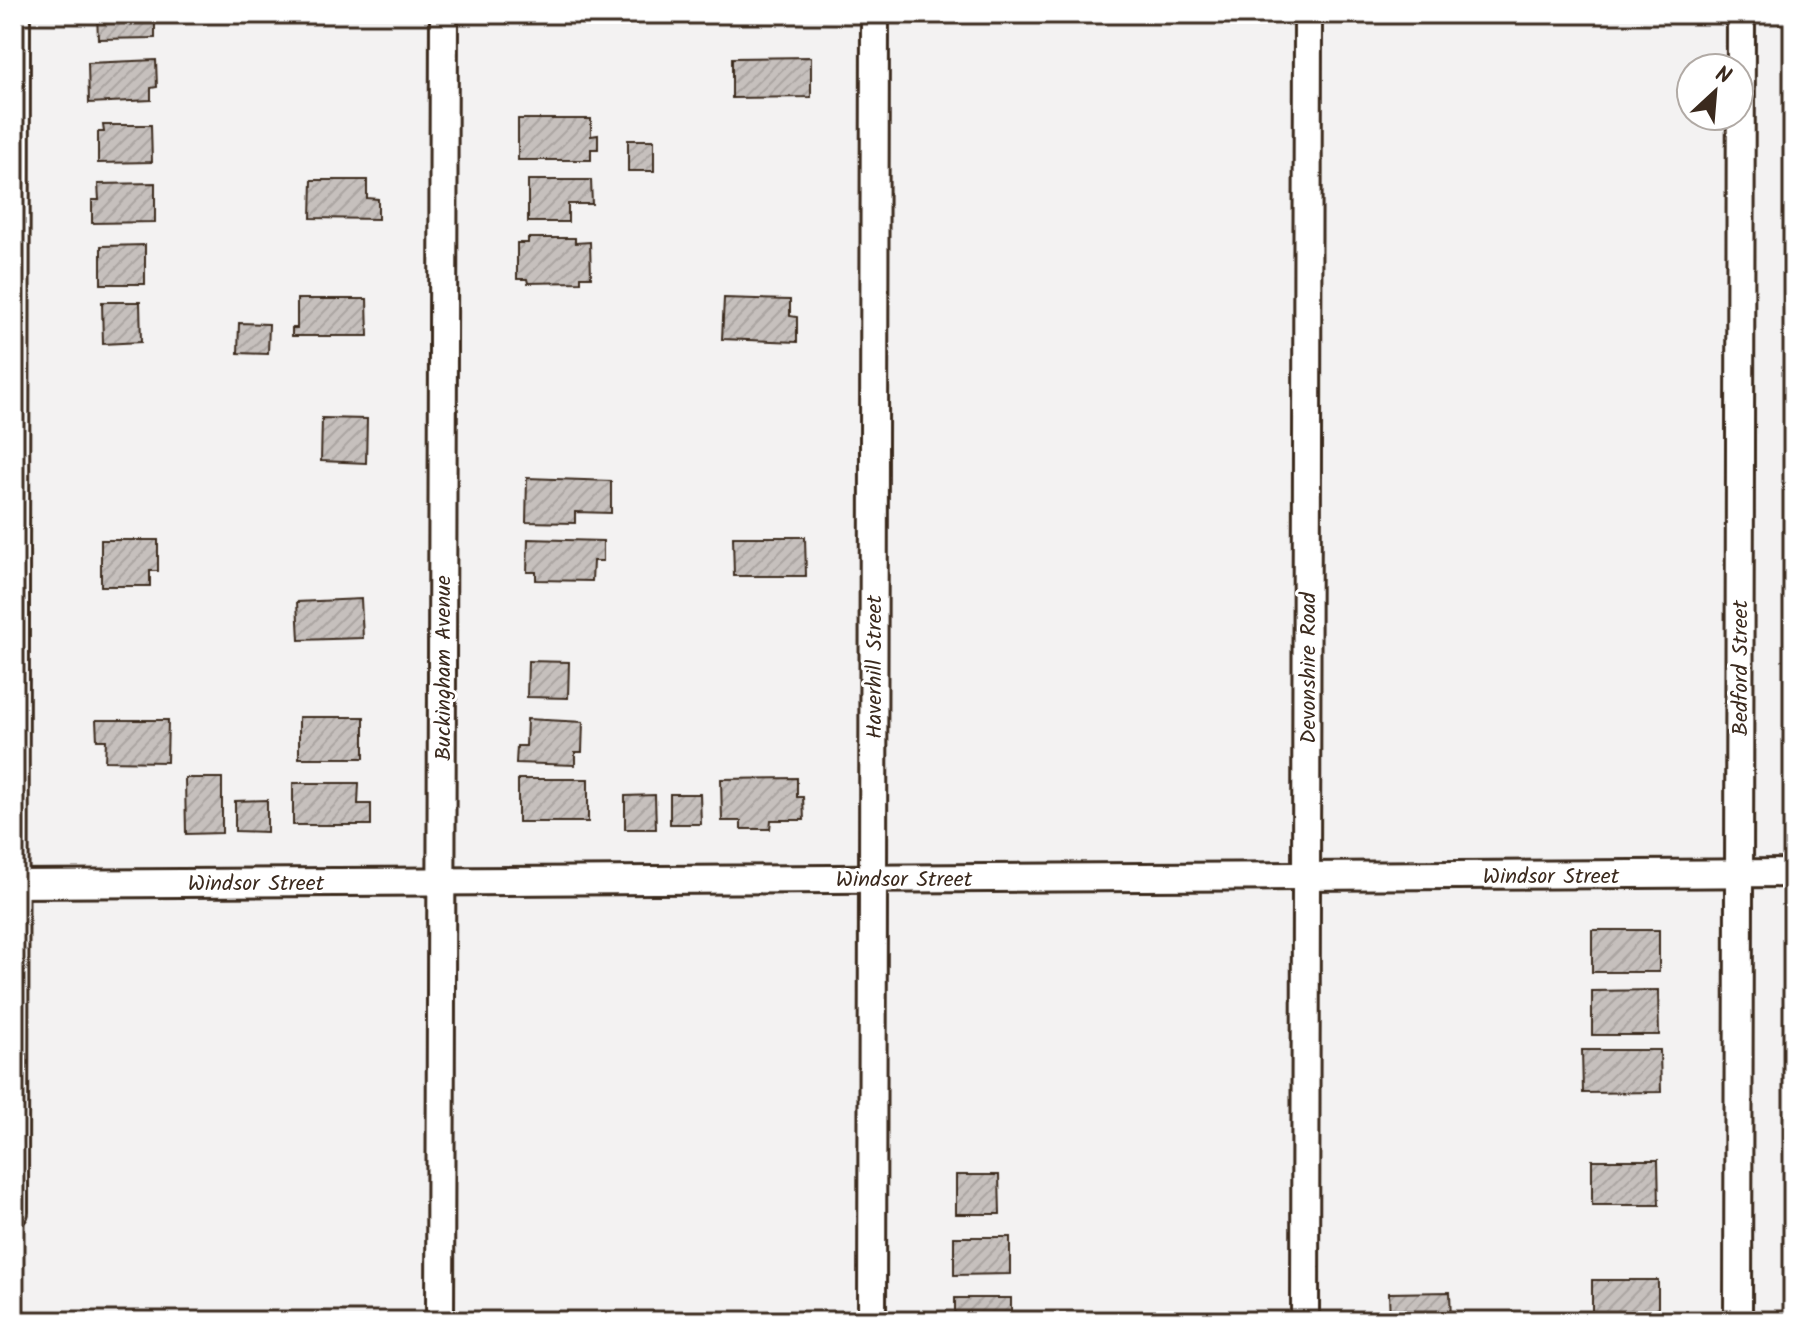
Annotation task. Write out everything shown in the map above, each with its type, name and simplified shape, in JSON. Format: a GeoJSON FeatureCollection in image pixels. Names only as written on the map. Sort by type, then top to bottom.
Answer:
{"type":"FeatureCollection","features":[{"type":"Feature","properties":{"kind":"street"},"geometry":{"type":"LineString","coordinates":[[14,1212],[16,14]]}},
{"type":"Feature","properties":{"kind":"street","name":"Buckingham Avenue"},"geometry":{"type":"LineString","coordinates":[[440,1321],[444,14]]}},
{"type":"Feature","properties":{"kind":"street","name":"Haverhill Street"},"geometry":{"type":"LineString","coordinates":[[872,1321],[875,14]]}},
{"type":"Feature","properties":{"kind":"street","name":"Devonshire Road"},"geometry":{"type":"LineString","coordinates":[[1305,1321],[1308,14]]}},
{"type":"Feature","properties":{"kind":"street","name":"Bedford Street"},"geometry":{"type":"LineString","coordinates":[[1738,1321],[1741,14]]}},
{"type":"Feature","properties":{"kind":"street","name":"Windsor Street"},"geometry":{"type":"LineString","coordinates":[[14,884],[1793,873]]}},
{"type":"Feature","properties":{"kind":"building"},"geometry":{"type":"Polygon","coordinates":[[[97,14],[145,14],[145,23],[155,23],[155,38],[98,39],[97,14]]]}},
{"type":"Feature","properties":{"kind":"building"},"geometry":{"type":"Polygon","coordinates":[[[811,57],[811,97],[732,98],[732,58],[811,57]]]}},
{"type":"Feature","properties":{"kind":"building"},"geometry":{"type":"Polygon","coordinates":[[[156,60],[157,87],[151,88],[151,100],[89,103],[88,63],[156,60]]]}},
{"type":"Feature","properties":{"kind":"building"},"geometry":{"type":"Polygon","coordinates":[[[518,119],[591,119],[591,136],[598,135],[598,149],[591,149],[591,160],[518,160],[518,119]]]}},
{"type":"Feature","properties":{"kind":"building"},"geometry":{"type":"Polygon","coordinates":[[[103,125],[151,125],[152,162],[98,163],[98,132],[104,132],[103,125]]]}},
{"type":"Feature","properties":{"kind":"building"},"geometry":{"type":"Polygon","coordinates":[[[628,140],[654,140],[654,171],[628,171],[628,140]]]}},
{"type":"Feature","properties":{"kind":"building"},"geometry":{"type":"Polygon","coordinates":[[[312,180],[367,180],[367,198],[378,199],[378,219],[311,218],[312,180]]]}},
{"type":"Feature","properties":{"kind":"building"},"geometry":{"type":"Polygon","coordinates":[[[528,180],[591,180],[592,204],[568,204],[568,222],[528,222],[528,180]]]}},
{"type":"Feature","properties":{"kind":"building"},"geometry":{"type":"Polygon","coordinates":[[[155,183],[155,222],[92,223],[92,200],[99,200],[98,184],[155,183]]]}},
{"type":"Feature","properties":{"kind":"building"},"geometry":{"type":"Polygon","coordinates":[[[528,238],[575,238],[575,243],[590,242],[591,277],[581,277],[581,282],[528,283],[527,279],[517,279],[517,243],[528,243],[528,238]]]}},
{"type":"Feature","properties":{"kind":"building"},"geometry":{"type":"Polygon","coordinates":[[[145,245],[145,284],[101,284],[101,246],[145,245]]]}},
{"type":"Feature","properties":{"kind":"building"},"geometry":{"type":"Polygon","coordinates":[[[724,298],[790,300],[790,316],[797,317],[797,342],[722,339],[724,298]]]}},
{"type":"Feature","properties":{"kind":"building"},"geometry":{"type":"Polygon","coordinates":[[[297,299],[367,299],[368,336],[292,336],[292,328],[297,328],[297,299]]]}},
{"type":"Feature","properties":{"kind":"building"},"geometry":{"type":"Polygon","coordinates":[[[102,302],[140,302],[141,342],[103,344],[102,302]]]}},
{"type":"Feature","properties":{"kind":"building"},"geometry":{"type":"Polygon","coordinates":[[[239,323],[269,324],[268,354],[238,353],[239,323]]]}},
{"type":"Feature","properties":{"kind":"building"},"geometry":{"type":"Polygon","coordinates":[[[322,418],[367,419],[366,463],[321,461],[322,418]]]}},
{"type":"Feature","properties":{"kind":"building"},"geometry":{"type":"Polygon","coordinates":[[[527,478],[611,481],[611,513],[575,512],[575,523],[526,522],[527,478]]]}},
{"type":"Feature","properties":{"kind":"building"},"geometry":{"type":"Polygon","coordinates":[[[733,537],[805,537],[806,576],[734,576],[733,537]]]}},
{"type":"Feature","properties":{"kind":"building"},"geometry":{"type":"Polygon","coordinates":[[[528,539],[603,541],[603,561],[593,561],[592,581],[536,580],[536,572],[527,572],[528,539]]]}},
{"type":"Feature","properties":{"kind":"building"},"geometry":{"type":"Polygon","coordinates":[[[101,540],[158,540],[158,571],[150,571],[150,586],[101,586],[101,540]]]}},
{"type":"Feature","properties":{"kind":"building"},"geometry":{"type":"Polygon","coordinates":[[[361,599],[363,638],[299,640],[297,602],[361,599]]]}},
{"type":"Feature","properties":{"kind":"building"},"geometry":{"type":"Polygon","coordinates":[[[528,661],[569,662],[568,698],[527,697],[528,661]]]}},
{"type":"Feature","properties":{"kind":"building"},"geometry":{"type":"Polygon","coordinates":[[[299,717],[364,717],[364,758],[299,758],[299,717]]]}},
{"type":"Feature","properties":{"kind":"building"},"geometry":{"type":"Polygon","coordinates":[[[527,719],[583,722],[582,752],[575,752],[575,765],[516,763],[517,746],[526,746],[527,719]]]}},
{"type":"Feature","properties":{"kind":"building"},"geometry":{"type":"Polygon","coordinates":[[[96,720],[168,720],[167,762],[105,761],[106,740],[97,740],[96,720]]]}},
{"type":"Feature","properties":{"kind":"building"},"geometry":{"type":"Polygon","coordinates":[[[185,778],[222,778],[222,833],[186,834],[185,778]]]}},
{"type":"Feature","properties":{"kind":"building"},"geometry":{"type":"Polygon","coordinates":[[[797,778],[797,797],[803,797],[804,820],[771,820],[770,829],[741,829],[741,821],[722,821],[721,779],[797,778]]]}},
{"type":"Feature","properties":{"kind":"building"},"geometry":{"type":"Polygon","coordinates":[[[518,779],[588,779],[588,822],[518,822],[518,779]]]}},
{"type":"Feature","properties":{"kind":"building"},"geometry":{"type":"Polygon","coordinates":[[[293,783],[359,783],[358,804],[371,804],[371,825],[293,825],[293,783]]]}},
{"type":"Feature","properties":{"kind":"building"},"geometry":{"type":"Polygon","coordinates":[[[670,794],[700,794],[701,824],[670,824],[670,794]]]}},
{"type":"Feature","properties":{"kind":"building"},"geometry":{"type":"Polygon","coordinates":[[[655,795],[656,829],[625,829],[625,796],[655,795]]]}},
{"type":"Feature","properties":{"kind":"building"},"geometry":{"type":"Polygon","coordinates":[[[267,800],[267,832],[235,831],[235,801],[267,800]]]}},
{"type":"Feature","properties":{"kind":"building"},"geometry":{"type":"Polygon","coordinates":[[[1592,930],[1659,930],[1659,972],[1592,972],[1592,930]]]}},
{"type":"Feature","properties":{"kind":"building"},"geometry":{"type":"Polygon","coordinates":[[[1658,990],[1659,1035],[1592,1035],[1592,991],[1658,990]]]}},
{"type":"Feature","properties":{"kind":"building"},"geometry":{"type":"Polygon","coordinates":[[[1582,1050],[1660,1050],[1661,1092],[1583,1093],[1582,1050]]]}},
{"type":"Feature","properties":{"kind":"building"},"geometry":{"type":"Polygon","coordinates":[[[1592,1160],[1658,1160],[1659,1205],[1592,1205],[1592,1160]]]}},
{"type":"Feature","properties":{"kind":"building"},"geometry":{"type":"Polygon","coordinates":[[[956,1175],[999,1175],[1000,1214],[956,1214],[956,1175]]]}},
{"type":"Feature","properties":{"kind":"building"},"geometry":{"type":"Polygon","coordinates":[[[954,1237],[1010,1237],[1010,1274],[954,1275],[954,1237]]]}},
{"type":"Feature","properties":{"kind":"building"},"geometry":{"type":"Polygon","coordinates":[[[1592,1280],[1658,1280],[1658,1321],[1592,1321],[1592,1280]]]}},
{"type":"Feature","properties":{"kind":"building"},"geometry":{"type":"Polygon","coordinates":[[[1450,1292],[1451,1321],[1390,1321],[1389,1293],[1450,1292]]]}},
{"type":"Feature","properties":{"kind":"building"},"geometry":{"type":"Polygon","coordinates":[[[955,1298],[1011,1298],[1011,1321],[955,1321],[955,1298]]]}}]}
